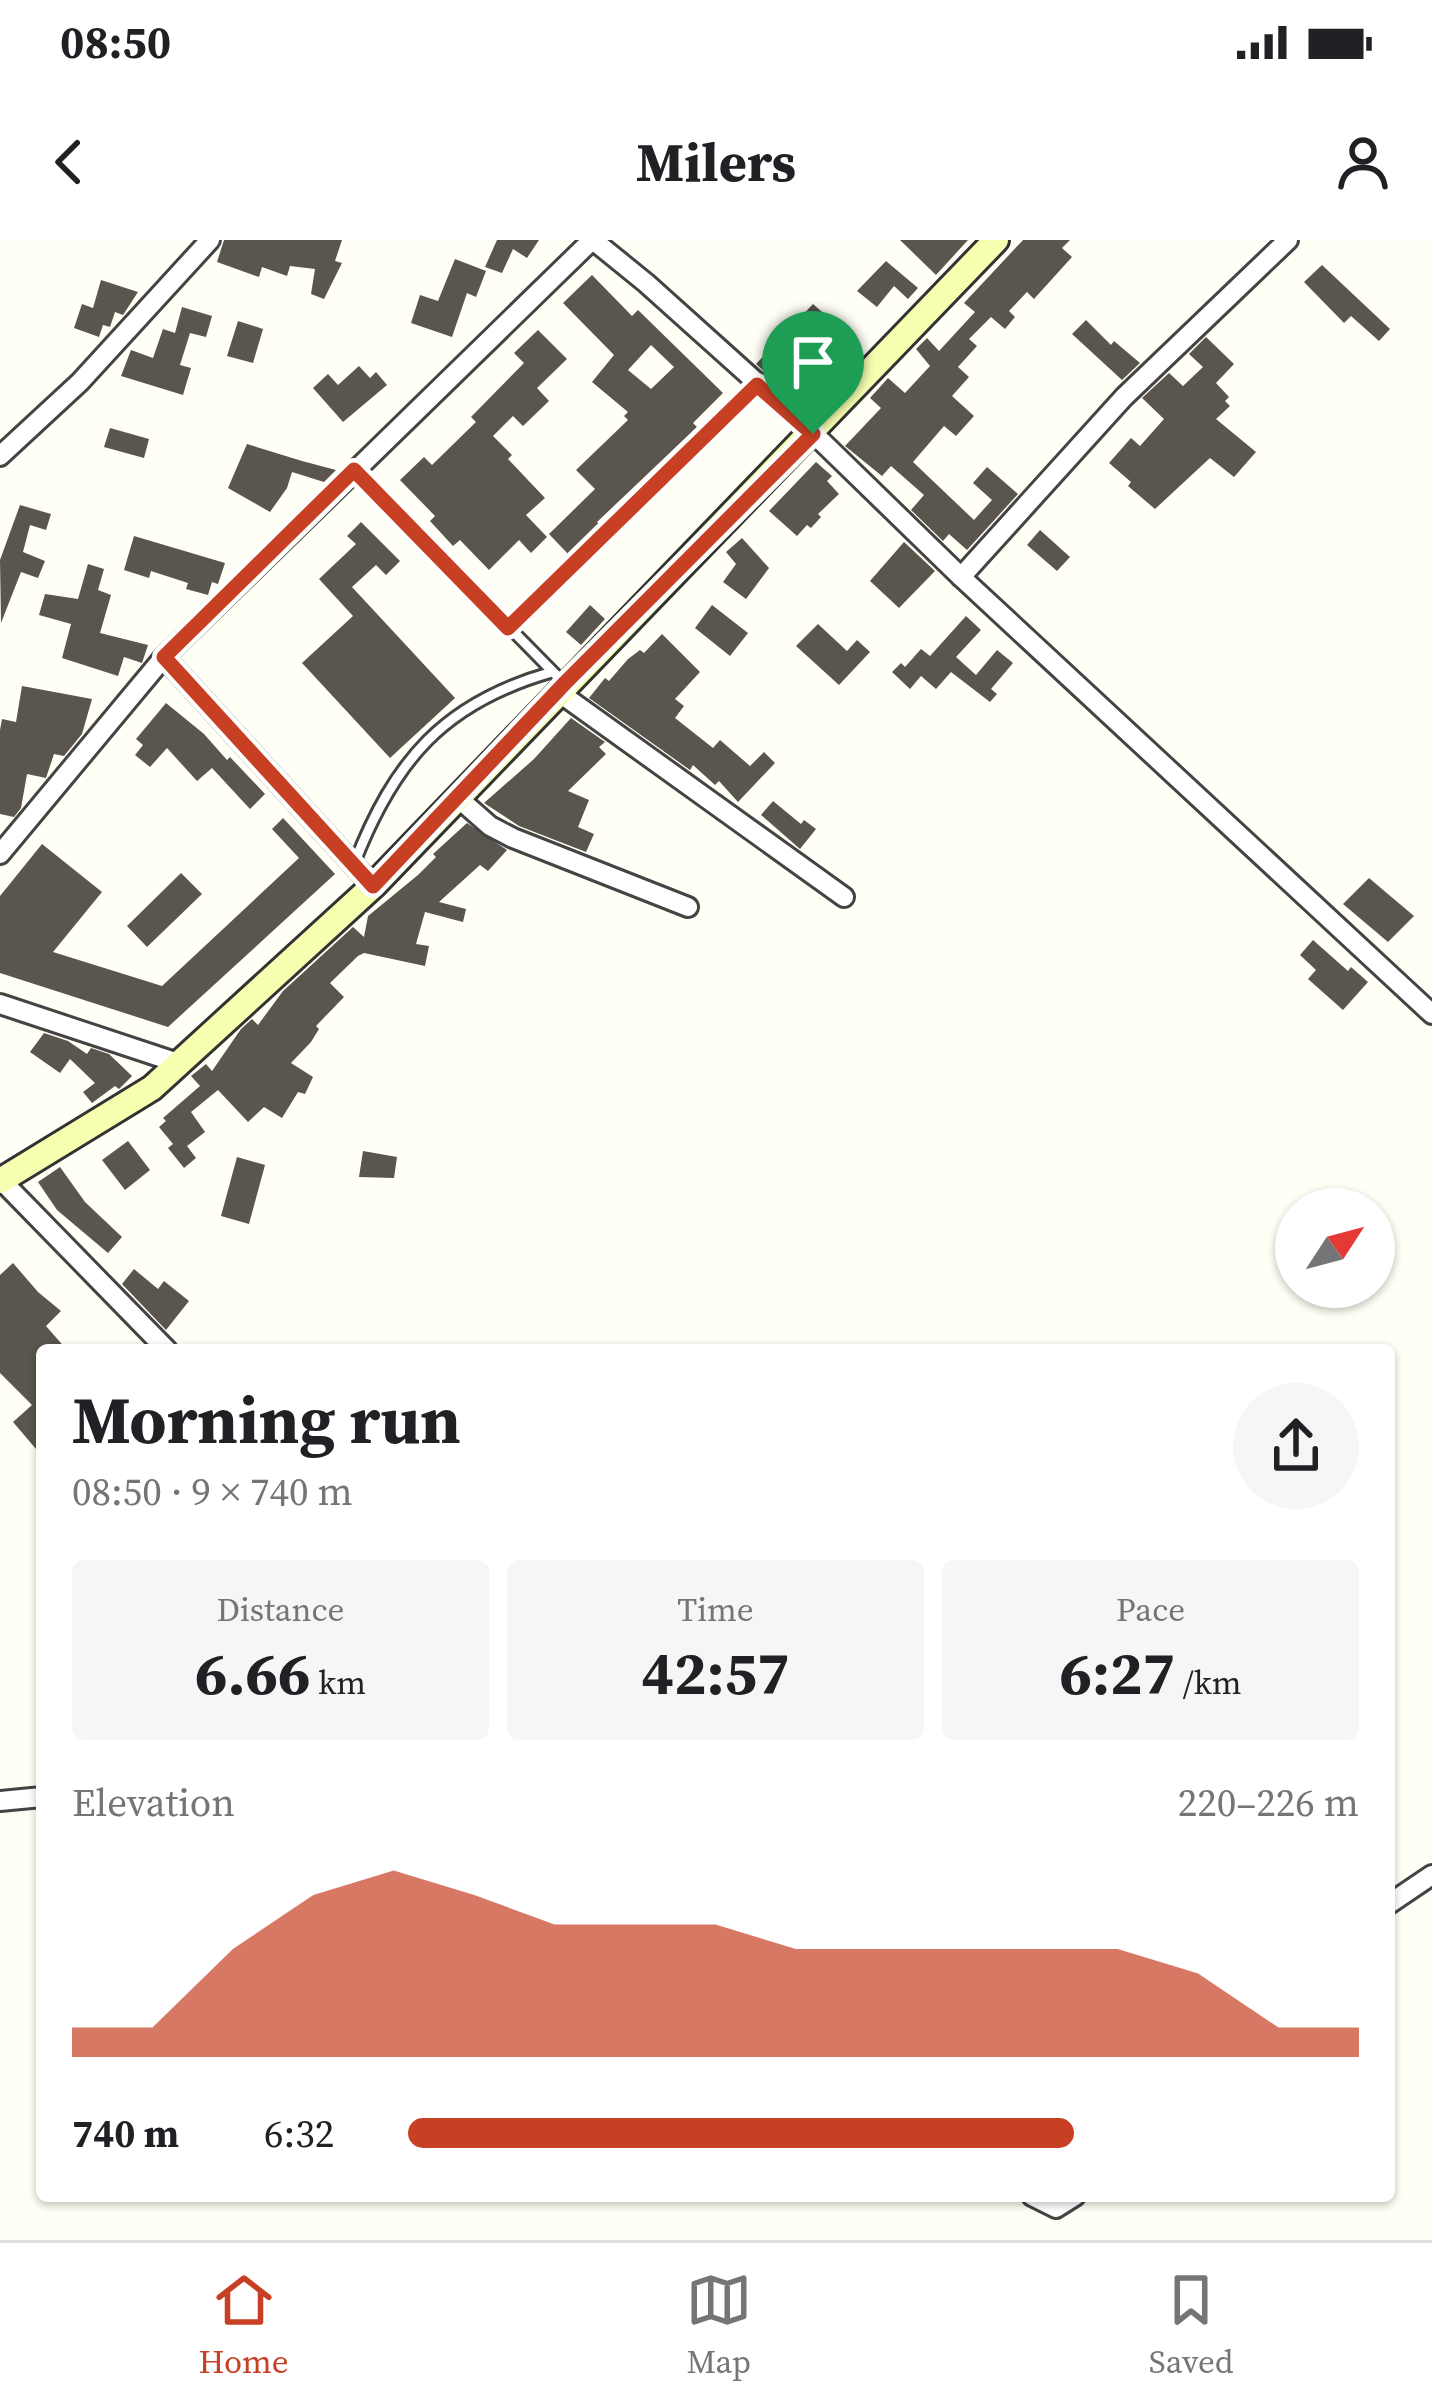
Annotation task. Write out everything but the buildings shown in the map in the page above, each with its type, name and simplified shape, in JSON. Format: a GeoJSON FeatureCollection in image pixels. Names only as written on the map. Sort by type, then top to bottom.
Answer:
{"type":"FeatureCollection","features":[{"type":"Feature","properties":{"kind":"main road"},"geometry":{"type":"LineString","coordinates":[[1,1181],[118,1112],[181,1064],[373,886],[558,682],[813,434],[996,240]]}},
{"type":"Feature","properties":{"kind":"street"},"geometry":{"type":"LineString","coordinates":[[0,456],[80,382],[210,240]]}},
{"type":"Feature","properties":{"kind":"street"},"geometry":{"type":"LineString","coordinates":[[0,854],[164,657],[592,240],[813,434],[1432,1014]]}},
{"type":"Feature","properties":{"kind":"street"},"geometry":{"type":"LineString","coordinates":[[961,577],[1124,397],[1288,240]]}},
{"type":"Feature","properties":{"kind":"street"},"geometry":{"type":"LineString","coordinates":[[164,657],[373,886]]}},
{"type":"Feature","properties":{"kind":"street"},"geometry":{"type":"LineString","coordinates":[[558,682],[844,897]]}},
{"type":"Feature","properties":{"kind":"street"},"geometry":{"type":"LineString","coordinates":[[457,797],[490,826],[513,838],[688,907]]}},
{"type":"Feature","properties":{"kind":"street"},"geometry":{"type":"LineString","coordinates":[[0,1004],[181,1064]]}},
{"type":"Feature","properties":{"kind":"street"},"geometry":{"type":"LineString","coordinates":[[1,1181],[161,1344]]}},
{"type":"Feature","properties":{"kind":"street"},"geometry":{"type":"LineString","coordinates":[[0,1802],[36,1798]]}},
{"type":"Feature","properties":{"kind":"street"},"geometry":{"type":"LineString","coordinates":[[1395,1900],[1432,1875]]}},
{"type":"Feature","properties":{"kind":"lane"},"geometry":{"type":"LineString","coordinates":[[508,628],[757,385]]}},
{"type":"Feature","properties":{"kind":"lane"},"geometry":{"type":"LineString","coordinates":[[354,470],[558,682]]}},
{"type":"Feature","properties":{"kind":"lane"},"geometry":{"type":"LineString","coordinates":[[354,864],[394,777],[425,743],[483,698],[510,684],[558,682]]}},
{"type":"Feature","properties":{"kind":"route"},"geometry":{"type":"LineString","coordinates":[[757,385],[813,434],[565,683],[373,886],[164,657],[354,470],[508,628],[757,385]]}}]}
